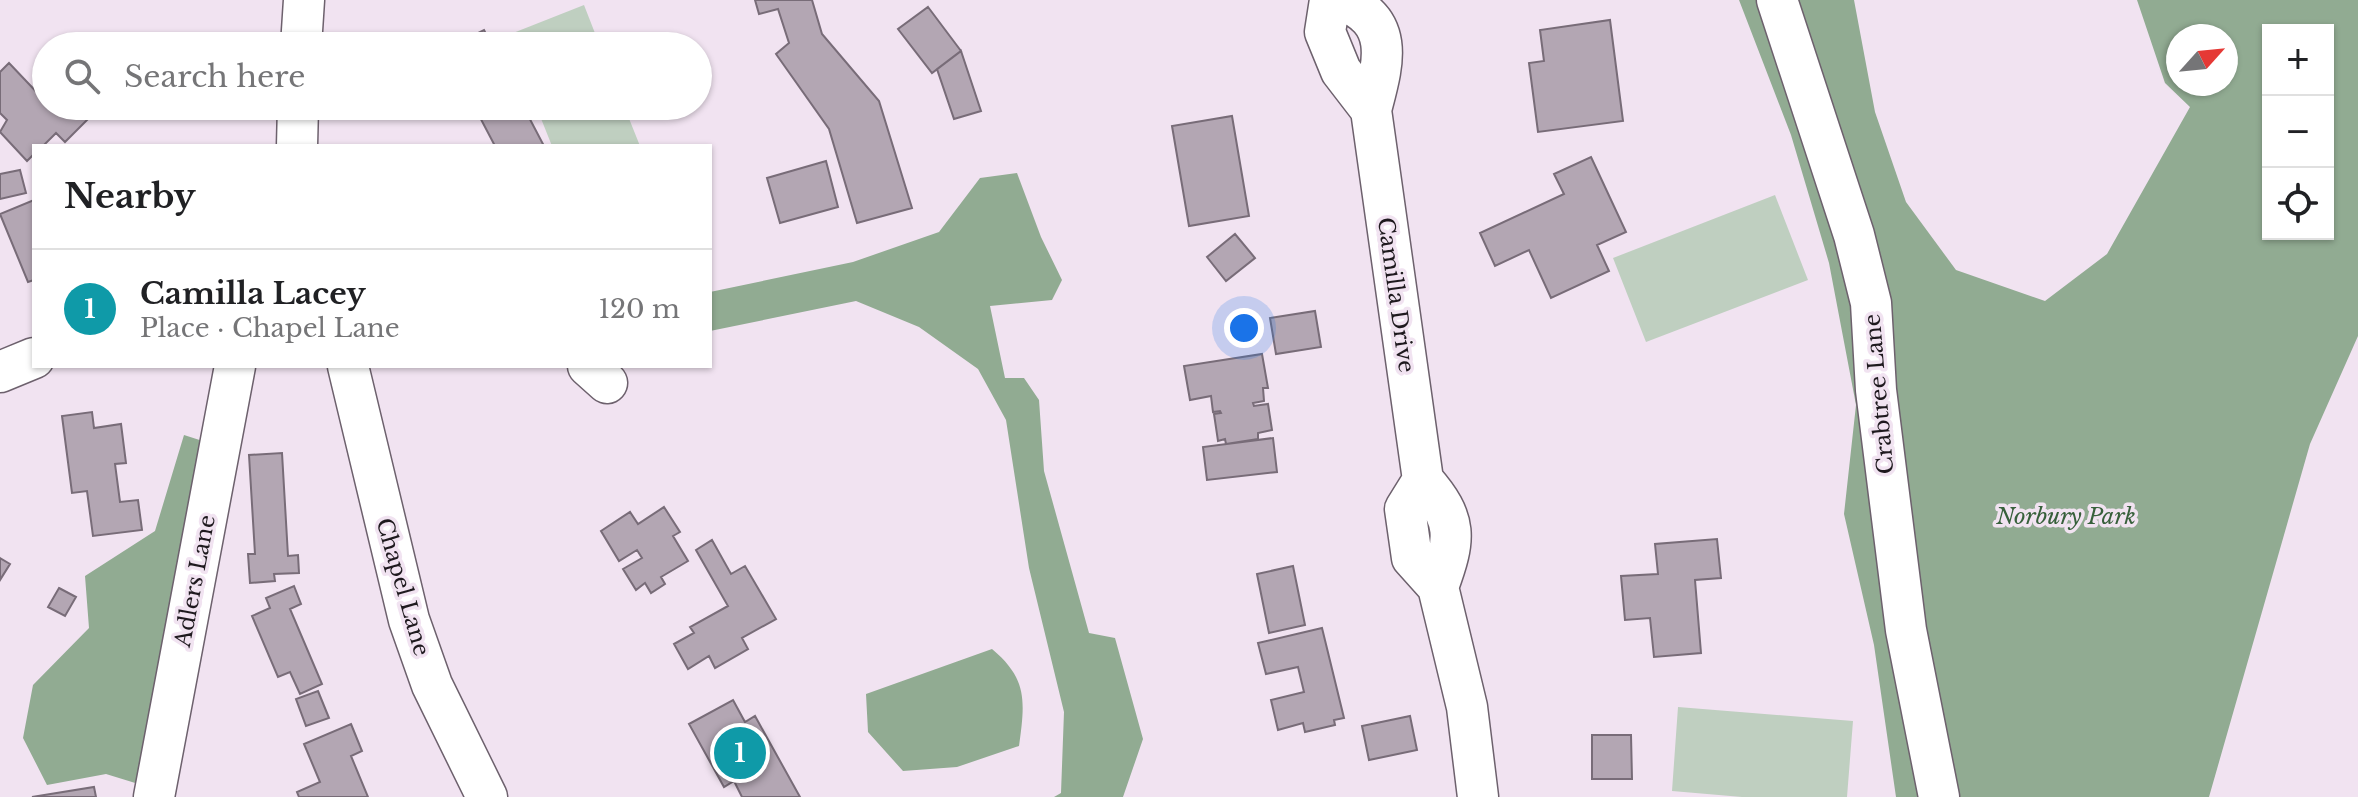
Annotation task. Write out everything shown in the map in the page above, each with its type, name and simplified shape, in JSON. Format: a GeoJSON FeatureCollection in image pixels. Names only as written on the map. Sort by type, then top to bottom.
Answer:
{"type":"FeatureCollection","features":[{"type":"Feature","properties":{"kind":"street"},"geometry":{"type":"LineString","coordinates":[[302,32],[304,0]]}},
{"type":"Feature","properties":{"kind":"street","name":"Camilla Drive"},"geometry":{"type":"LineString","coordinates":[[1330,0],[1325,32],[1341,71],[1371,110]]}},
{"type":"Feature","properties":{"kind":"street","name":"Camilla Drive"},"geometry":{"type":"LineString","coordinates":[[1341,0],[1354,5],[1376,23],[1385,58],[1371,110],[1423,480],[1405,509],[1412,558],[1438,587],[1467,707],[1478,797]]}},
{"type":"Feature","properties":{"kind":"street","name":"Crabtree Lane"},"geometry":{"type":"LineString","coordinates":[[1777,0],[1850,220],[1871,303],[1876,390],[1906,630],[1939,797]]}},
{"type":"Feature","properties":{"kind":"street"},"geometry":{"type":"LineString","coordinates":[[297,144],[298,120]]}},
{"type":"Feature","properties":{"kind":"street"},"geometry":{"type":"LineString","coordinates":[[0,372],[32,359]]}},
{"type":"Feature","properties":{"kind":"street","name":"Adlers Lane"},"geometry":{"type":"LineString","coordinates":[[154,797],[235,368]]}},
{"type":"Feature","properties":{"kind":"street","name":"Chapel Lane"},"geometry":{"type":"LineString","coordinates":[[348,368],[409,620],[432,685],[487,797]]}},
{"type":"Feature","properties":{"kind":"green space","name":"Norbury Park"},"geometry":{"type":"Polygon","coordinates":[[[1739,0],[1854,0],[1875,112],[1906,202],[1956,270],[2045,301],[2107,254],[2190,107],[2179,96],[2238,96],[2238,24],[2166,24],[2166,84],[2137,0],[2358,0],[2358,336],[2310,444],[2209,797],[1896,797],[1874,645],[1844,514],[1856,405],[1829,263],[1791,135],[1739,0]]]}},
{"type":"Feature","properties":{"kind":"green space"},"geometry":{"type":"Polygon","coordinates":[[[584,5],[595,32],[516,32],[584,5]]]}},
{"type":"Feature","properties":{"kind":"green space"},"geometry":{"type":"Polygon","coordinates":[[[542,120],[630,120],[639,144],[551,144],[542,120]]]}},
{"type":"Feature","properties":{"kind":"green space"},"geometry":{"type":"Polygon","coordinates":[[[1017,173],[1041,237],[1062,280],[1052,300],[990,306],[1005,378],[1024,378],[1039,400],[1044,471],[1089,633],[1115,638],[1143,739],[1123,797],[1054,797],[1061,793],[1064,712],[1029,568],[1006,420],[978,369],[919,327],[856,301],[712,331],[712,292],[853,262],[939,232],[980,178],[1017,173]]]}},
{"type":"Feature","properties":{"kind":"green space"},"geometry":{"type":"Polygon","coordinates":[[[1775,195],[1808,280],[1646,342],[1613,258],[1775,195]]]}},
{"type":"Feature","properties":{"kind":"green space"},"geometry":{"type":"Polygon","coordinates":[[[184,435],[212,444],[145,786],[106,774],[47,785],[23,738],[33,685],[89,628],[85,576],[155,531],[184,435]]]}},
{"type":"Feature","properties":{"kind":"green space"},"geometry":{"type":"Polygon","coordinates":[[[992,649],[1018,681],[1023,704],[1019,746],[957,767],[903,771],[868,732],[866,694],[992,649]]]}},
{"type":"Feature","properties":{"kind":"green space"},"geometry":{"type":"Polygon","coordinates":[[[1678,707],[1853,721],[1847,797],[1742,797],[1672,791],[1678,707]]]}},
{"type":"Feature","properties":{"kind":"building"},"geometry":{"type":"Polygon","coordinates":[[[755,0],[812,0],[822,34],[879,101],[912,208],[857,223],[829,129],[776,54],[789,43],[778,9],[759,14],[755,0]]]}},
{"type":"Feature","properties":{"kind":"building"},"geometry":{"type":"Polygon","coordinates":[[[928,7],[961,51],[932,73],[898,29],[928,7]]]}},
{"type":"Feature","properties":{"kind":"building"},"geometry":{"type":"Polygon","coordinates":[[[1610,20],[1623,121],[1538,132],[1529,63],[1544,61],[1540,30],[1610,20]]]}},
{"type":"Feature","properties":{"kind":"building"},"geometry":{"type":"Polygon","coordinates":[[[961,51],[981,111],[954,119],[937,69],[961,51]]]}},
{"type":"Feature","properties":{"kind":"building"},"geometry":{"type":"Polygon","coordinates":[[[9,63],[32,87],[32,120],[87,120],[65,142],[56,133],[45,144],[32,144],[32,156],[27,161],[0,132],[7,120],[0,113],[0,72],[9,63]]]}},
{"type":"Feature","properties":{"kind":"building"},"geometry":{"type":"Polygon","coordinates":[[[1232,116],[1249,216],[1189,226],[1172,126],[1232,116]]]}},
{"type":"Feature","properties":{"kind":"building"},"geometry":{"type":"Polygon","coordinates":[[[481,120],[530,120],[543,144],[494,144],[481,120]]]}},
{"type":"Feature","properties":{"kind":"building"},"geometry":{"type":"Polygon","coordinates":[[[1591,157],[1626,232],[1597,245],[1609,271],[1551,298],[1529,250],[1495,266],[1480,233],[1564,194],[1554,174],[1591,157]]]}},
{"type":"Feature","properties":{"kind":"building"},"geometry":{"type":"Polygon","coordinates":[[[826,161],[838,207],[780,223],[767,178],[826,161]]]}},
{"type":"Feature","properties":{"kind":"building"},"geometry":{"type":"Polygon","coordinates":[[[20,170],[26,193],[0,199],[0,174],[20,170]]]}},
{"type":"Feature","properties":{"kind":"building"},"geometry":{"type":"Polygon","coordinates":[[[32,201],[32,281],[28,282],[0,214],[32,201]]]}},
{"type":"Feature","properties":{"kind":"building"},"geometry":{"type":"Polygon","coordinates":[[[1235,234],[1255,258],[1226,281],[1207,257],[1235,234]]]}},
{"type":"Feature","properties":{"kind":"building"},"geometry":{"type":"Polygon","coordinates":[[[1315,311],[1321,347],[1276,354],[1270,318],[1315,311]]]}},
{"type":"Feature","properties":{"kind":"building"},"geometry":{"type":"Polygon","coordinates":[[[1262,354],[1268,388],[1263,388],[1264,401],[1253,403],[1254,406],[1268,404],[1272,430],[1258,433],[1258,439],[1226,444],[1225,439],[1218,441],[1214,414],[1221,413],[1213,412],[1211,396],[1190,400],[1184,366],[1262,354]]]}},
{"type":"Feature","properties":{"kind":"building"},"geometry":{"type":"Polygon","coordinates":[[[92,412],[94,428],[121,424],[126,463],[115,464],[120,502],[138,500],[142,530],[93,536],[87,491],[72,493],[62,416],[92,412]]]}},
{"type":"Feature","properties":{"kind":"building"},"geometry":{"type":"Polygon","coordinates":[[[1273,438],[1277,472],[1207,480],[1203,447],[1273,438]]]}},
{"type":"Feature","properties":{"kind":"building"},"geometry":{"type":"Polygon","coordinates":[[[282,453],[288,556],[298,555],[299,573],[274,574],[275,581],[250,583],[248,554],[255,554],[249,455],[282,453]]]}},
{"type":"Feature","properties":{"kind":"building"},"geometry":{"type":"Polygon","coordinates":[[[664,507],[680,532],[673,536],[688,561],[661,577],[665,584],[651,593],[645,583],[636,590],[623,569],[642,558],[637,550],[619,561],[601,531],[630,512],[638,524],[664,507]]]}},
{"type":"Feature","properties":{"kind":"building"},"geometry":{"type":"Polygon","coordinates":[[[1717,539],[1721,578],[1695,580],[1701,653],[1654,657],[1650,618],[1625,620],[1621,576],[1658,574],[1655,544],[1717,539]]]}},
{"type":"Feature","properties":{"kind":"building"},"geometry":{"type":"Polygon","coordinates":[[[712,540],[731,574],[745,566],[776,619],[742,638],[748,649],[715,668],[709,656],[688,669],[674,644],[694,633],[690,627],[728,606],[696,550],[712,540]]]}},
{"type":"Feature","properties":{"kind":"building"},"geometry":{"type":"Polygon","coordinates":[[[0,558],[10,564],[0,580],[0,558]]]}},
{"type":"Feature","properties":{"kind":"building"},"geometry":{"type":"Polygon","coordinates":[[[1293,566],[1305,625],[1269,633],[1257,574],[1293,566]]]}},
{"type":"Feature","properties":{"kind":"building"},"geometry":{"type":"Polygon","coordinates":[[[294,586],[301,604],[290,609],[322,684],[300,694],[290,672],[278,677],[252,616],[270,608],[266,598],[294,586]]]}},
{"type":"Feature","properties":{"kind":"building"},"geometry":{"type":"Polygon","coordinates":[[[59,588],[76,597],[65,616],[48,607],[59,588]]]}},
{"type":"Feature","properties":{"kind":"building"},"geometry":{"type":"Polygon","coordinates":[[[1322,628],[1344,718],[1334,720],[1335,725],[1305,732],[1303,723],[1278,730],[1271,700],[1304,692],[1298,667],[1266,674],[1258,643],[1322,628]]]}},
{"type":"Feature","properties":{"kind":"building"},"geometry":{"type":"Polygon","coordinates":[[[318,691],[329,718],[306,726],[296,699],[318,691]]]}},
{"type":"Feature","properties":{"kind":"building"},"geometry":{"type":"Polygon","coordinates":[[[733,700],[745,722],[755,716],[800,797],[742,797],[734,781],[724,787],[689,724],[733,700]]]}},
{"type":"Feature","properties":{"kind":"building"},"geometry":{"type":"Polygon","coordinates":[[[1410,716],[1417,750],[1369,760],[1362,726],[1410,716]]]}},
{"type":"Feature","properties":{"kind":"building"},"geometry":{"type":"Polygon","coordinates":[[[351,724],[362,751],[351,756],[368,797],[299,797],[297,792],[320,782],[304,744],[351,724]]]}},
{"type":"Feature","properties":{"kind":"building"},"geometry":{"type":"Polygon","coordinates":[[[1592,735],[1631,735],[1632,779],[1592,779],[1592,735]]]}},
{"type":"Feature","properties":{"kind":"building"},"geometry":{"type":"Polygon","coordinates":[[[94,787],[96,797],[32,797],[94,787]]]}},
{"type":"Feature","properties":{"kind":"place","name":"Camilla Lacey"},"geometry":{"type":"Point","coordinates":[740,753]}}]}
